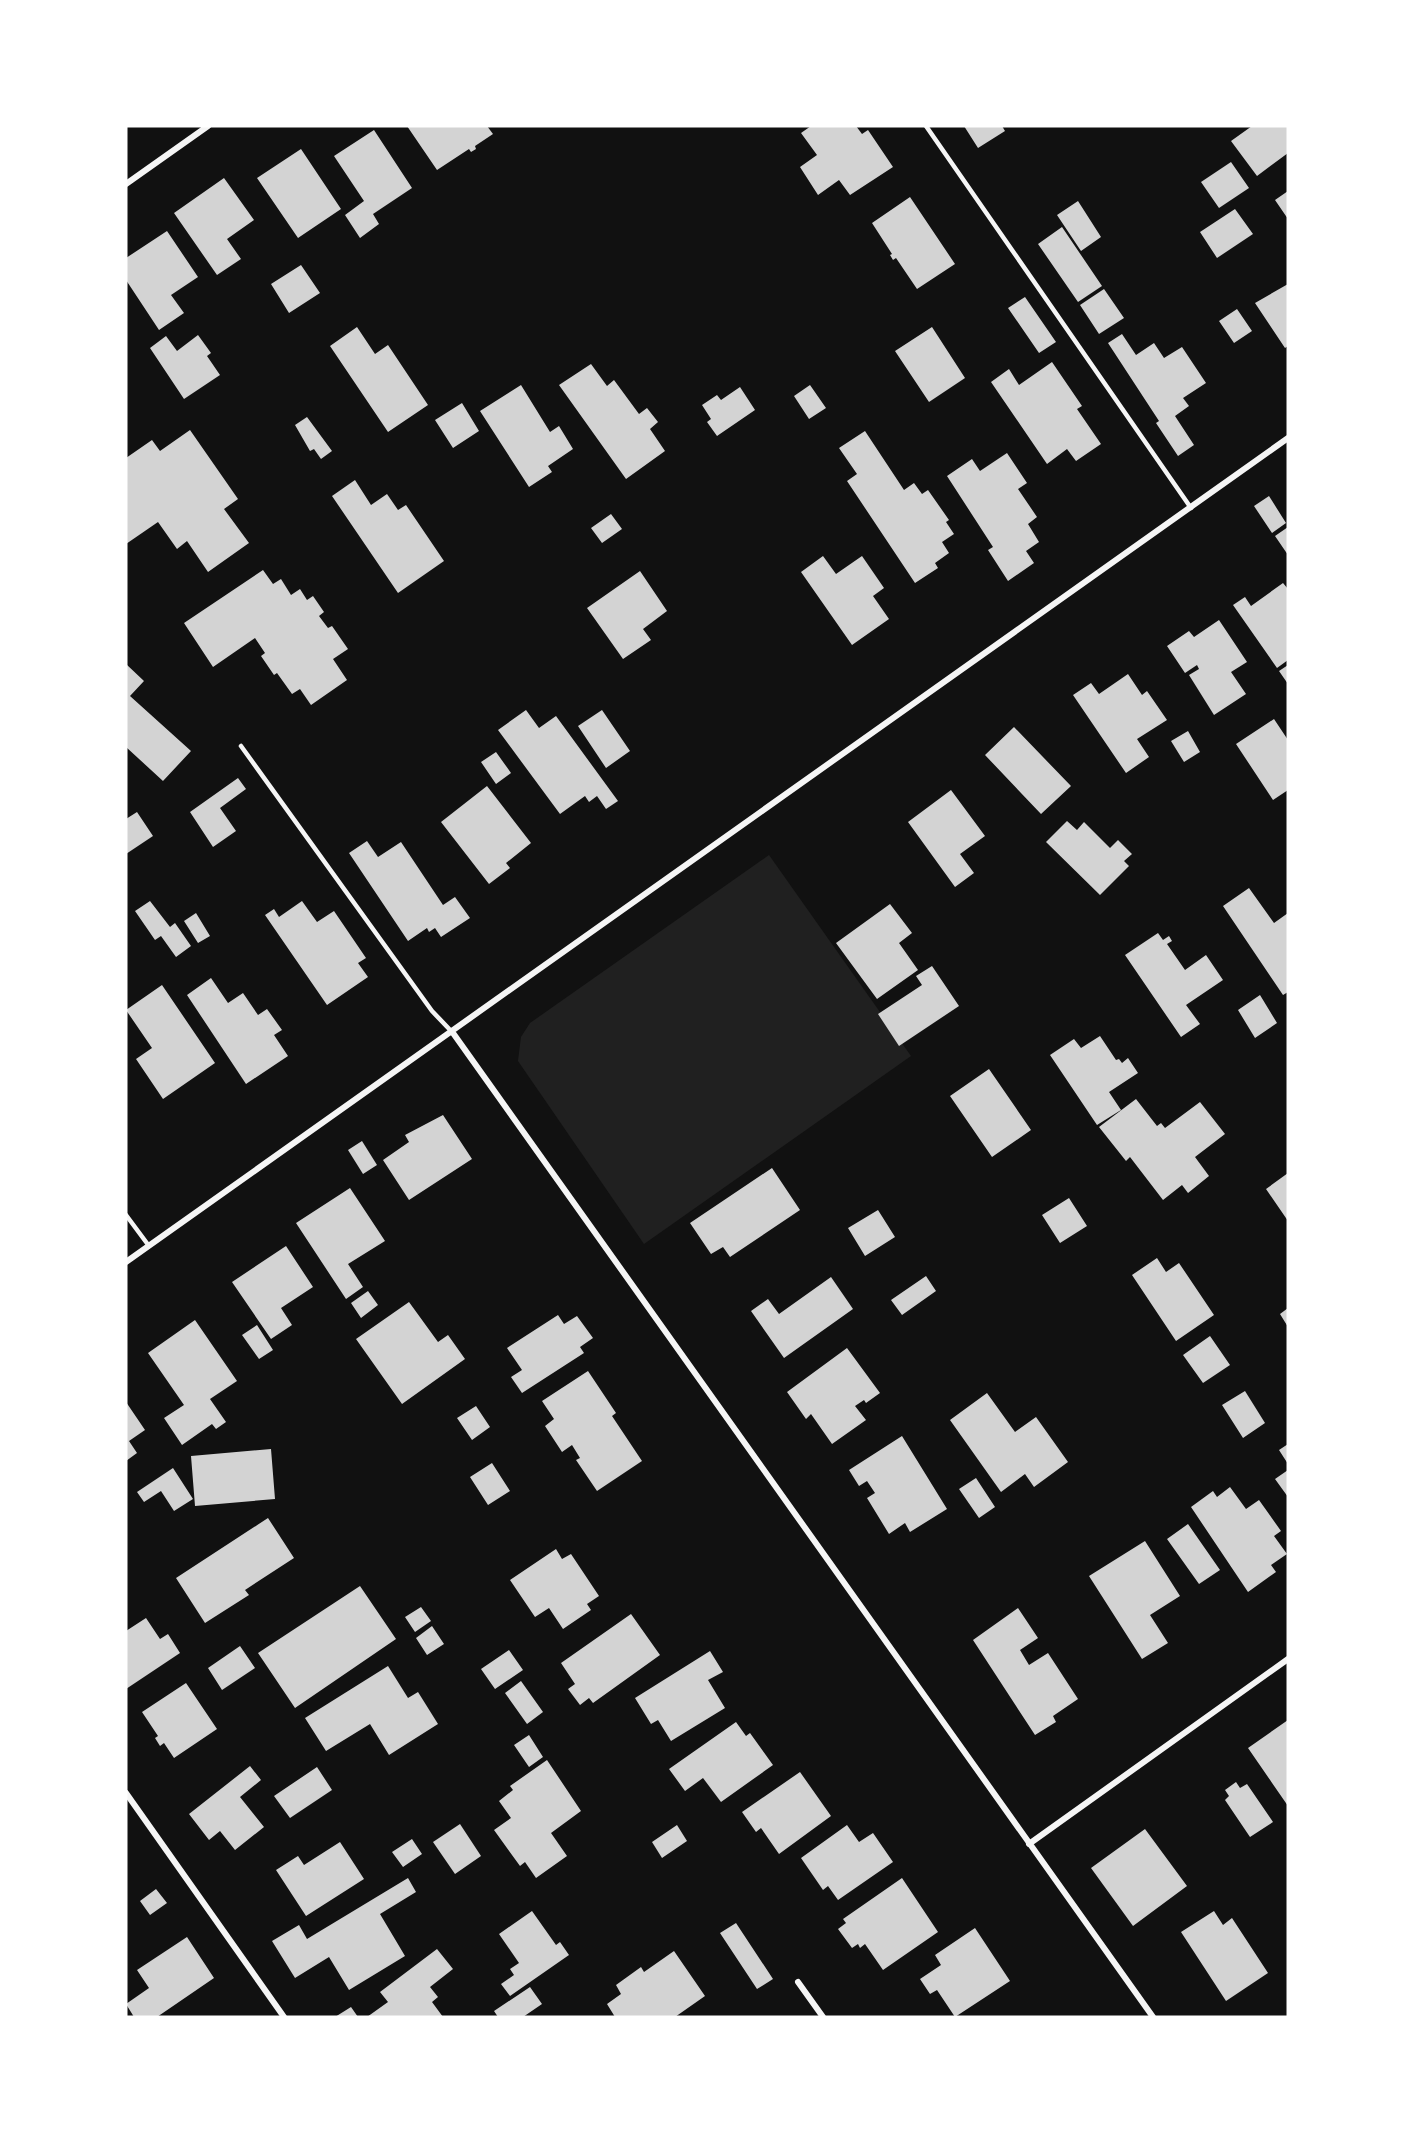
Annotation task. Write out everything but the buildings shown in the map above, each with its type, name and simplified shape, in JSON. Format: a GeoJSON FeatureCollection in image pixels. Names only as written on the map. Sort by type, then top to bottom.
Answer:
{"type":"FeatureCollection","features":[{"type":"Feature","properties":{"kind":"street"},"geometry":{"type":"LineString","coordinates":[[126,184],[208,126]]}},
{"type":"Feature","properties":{"kind":"street"},"geometry":{"type":"LineString","coordinates":[[126,1262],[453,1033],[1288,438]]}},
{"type":"Feature","properties":{"kind":"street"},"geometry":{"type":"LineString","coordinates":[[453,1033],[1153,2017]]}},
{"type":"Feature","properties":{"kind":"street"},"geometry":{"type":"LineString","coordinates":[[1029,1844],[1288,1659]]}},
{"type":"Feature","properties":{"kind":"street"},"geometry":{"type":"LineString","coordinates":[[126,1793],[285,2017]]}},
{"type":"Feature","properties":{"kind":"street"},"geometry":{"type":"LineString","coordinates":[[798,1982],[823,2017]]}},
{"type":"Feature","properties":{"kind":"lane"},"geometry":{"type":"LineString","coordinates":[[926,126],[1191,507]]}},
{"type":"Feature","properties":{"kind":"lane"},"geometry":{"type":"LineString","coordinates":[[242,746],[432,1011],[453,1033]]}},
{"type":"Feature","properties":{"kind":"lane"},"geometry":{"type":"LineString","coordinates":[[126,1215],[149,1246]]}},
{"type":"Feature","properties":{"kind":"shaded area"},"geometry":{"type":"Polygon","coordinates":[[[769,855],[911,1056],[644,1244],[518,1061],[521,1037],[530,1023],[769,855]]]}}]}
